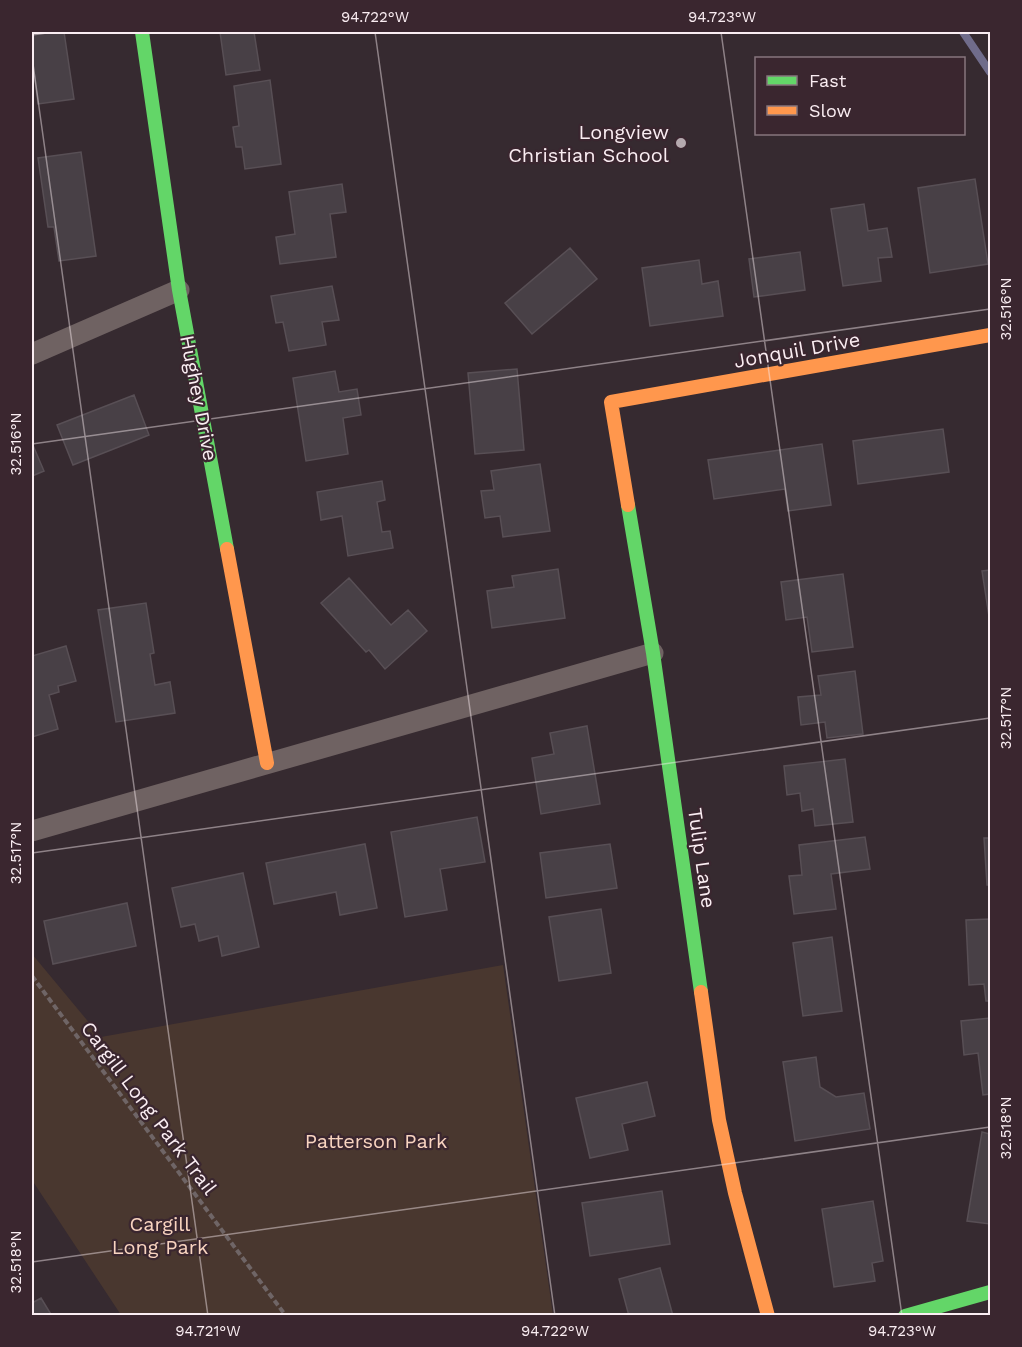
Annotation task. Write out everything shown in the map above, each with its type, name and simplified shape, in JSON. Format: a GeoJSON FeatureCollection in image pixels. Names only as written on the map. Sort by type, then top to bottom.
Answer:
{"type":"FeatureCollection","features":[{"type":"Feature","properties":{"kind":"street","name":"Hughey Drive"},"geometry":{"type":"LineString","coordinates":[[142,32],[179,290],[267,763]]}},
{"type":"Feature","properties":{"kind":"street"},"geometry":{"type":"LineString","coordinates":[[32,354],[179,290]]}},
{"type":"Feature","properties":{"kind":"street","name":"Jonquil Drive"},"geometry":{"type":"LineString","coordinates":[[610,402],[990,335]]}},
{"type":"Feature","properties":{"kind":"street","name":"Tulip Lane"},"geometry":{"type":"LineString","coordinates":[[610,402],[653,653],[719,1120],[735,1193],[768,1316]]}},
{"type":"Feature","properties":{"kind":"street"},"geometry":{"type":"LineString","coordinates":[[32,831],[653,653]]}},
{"type":"Feature","properties":{"kind":"street"},"geometry":{"type":"LineString","coordinates":[[905,1316],[990,1292]]}},
{"type":"Feature","properties":{"kind":"path","name":"Cargill Long Park Trail"},"geometry":{"type":"LineString","coordinates":[[32,976],[286,1316]]}},
{"type":"Feature","properties":{"kind":"green space","name":"Patterson Park"},"geometry":{"type":"Polygon","coordinates":[[[32,954],[101,1037],[503,965],[553,1315],[121,1315],[32,1180],[32,954]]]}},
{"type":"Feature","properties":{"kind":"building"},"geometry":{"type":"Polygon","coordinates":[[[32,32],[64,32],[74,99],[38,104],[32,55],[32,32]]]}},
{"type":"Feature","properties":{"kind":"building"},"geometry":{"type":"Polygon","coordinates":[[[220,32],[254,32],[260,70],[226,75],[220,32]]]}},
{"type":"Feature","properties":{"kind":"building"},"geometry":{"type":"Polygon","coordinates":[[[270,80],[281,164],[245,169],[242,147],[236,147],[233,127],[239,126],[234,86],[270,80]]]}},
{"type":"Feature","properties":{"kind":"building"},"geometry":{"type":"Polygon","coordinates":[[[81,152],[96,256],[59,261],[54,227],[48,227],[38,158],[81,152]]]}},
{"type":"Feature","properties":{"kind":"building"},"geometry":{"type":"Polygon","coordinates":[[[975,179],[988,264],[930,273],[918,188],[975,179]]]}},
{"type":"Feature","properties":{"kind":"building"},"geometry":{"type":"Polygon","coordinates":[[[342,184],[346,212],[330,214],[336,257],[280,264],[276,237],[295,234],[289,192],[342,184]]]}},
{"type":"Feature","properties":{"kind":"building"},"geometry":{"type":"Polygon","coordinates":[[[864,204],[868,231],[887,228],[892,257],[878,258],[881,281],[843,286],[831,209],[864,204]]]}},
{"type":"Feature","properties":{"kind":"building"},"geometry":{"type":"Polygon","coordinates":[[[570,248],[597,279],[532,334],[505,303],[570,248]]]}},
{"type":"Feature","properties":{"kind":"building"},"geometry":{"type":"Polygon","coordinates":[[[800,252],[805,290],[754,297],[749,259],[800,252]]]}},
{"type":"Feature","properties":{"kind":"building"},"geometry":{"type":"Polygon","coordinates":[[[699,260],[702,284],[718,281],[723,316],[650,326],[642,268],[699,260]]]}},
{"type":"Feature","properties":{"kind":"building"},"geometry":{"type":"Polygon","coordinates":[[[332,286],[339,320],[322,322],[326,345],[289,351],[283,322],[276,323],[271,296],[332,286]]]}},
{"type":"Feature","properties":{"kind":"building"},"geometry":{"type":"Polygon","coordinates":[[[517,369],[524,450],[475,454],[468,373],[517,369]]]}},
{"type":"Feature","properties":{"kind":"building"},"geometry":{"type":"Polygon","coordinates":[[[335,371],[339,392],[357,389],[361,415],[343,418],[348,454],[306,461],[293,378],[335,371]]]}},
{"type":"Feature","properties":{"kind":"building"},"geometry":{"type":"Polygon","coordinates":[[[134,395],[149,435],[73,465],[57,425],[134,395]]]}},
{"type":"Feature","properties":{"kind":"building"},"geometry":{"type":"Polygon","coordinates":[[[943,429],[949,472],[858,484],[853,441],[943,429]]]}},
{"type":"Feature","properties":{"kind":"building"},"geometry":{"type":"Polygon","coordinates":[[[32,443],[44,471],[32,476],[32,443]]]}},
{"type":"Feature","properties":{"kind":"building"},"geometry":{"type":"Polygon","coordinates":[[[822,444],[831,505],[788,511],[785,489],[714,499],[708,460],[822,444]]]}},
{"type":"Feature","properties":{"kind":"building"},"geometry":{"type":"Polygon","coordinates":[[[540,464],[550,531],[503,537],[500,516],[485,518],[481,491],[494,490],[491,471],[540,464]]]}},
{"type":"Feature","properties":{"kind":"building"},"geometry":{"type":"Polygon","coordinates":[[[382,481],[385,500],[377,502],[382,532],[390,531],[393,548],[348,556],[342,516],[321,520],[317,492],[382,481]]]}},
{"type":"Feature","properties":{"kind":"building"},"geometry":{"type":"Polygon","coordinates":[[[558,569],[565,618],[492,628],[487,591],[514,587],[512,576],[558,569]]]}},
{"type":"Feature","properties":{"kind":"building"},"geometry":{"type":"Polygon","coordinates":[[[990,570],[990,623],[982,571],[990,570]]]}},
{"type":"Feature","properties":{"kind":"building"},"geometry":{"type":"Polygon","coordinates":[[[843,574],[853,647],[812,652],[807,617],[786,620],[781,582],[843,574]]]}},
{"type":"Feature","properties":{"kind":"building"},"geometry":{"type":"Polygon","coordinates":[[[349,578],[391,625],[408,610],[427,631],[385,669],[369,650],[366,652],[321,603],[349,578]]]}},
{"type":"Feature","properties":{"kind":"building"},"geometry":{"type":"Polygon","coordinates":[[[146,603],[154,653],[150,654],[155,685],[170,682],[175,713],[116,722],[98,610],[146,603]]]}},
{"type":"Feature","properties":{"kind":"building"},"geometry":{"type":"Polygon","coordinates":[[[66,646],[76,681],[58,686],[59,692],[49,695],[58,729],[32,737],[32,656],[66,646]]]}},
{"type":"Feature","properties":{"kind":"building"},"geometry":{"type":"Polygon","coordinates":[[[855,671],[863,734],[827,738],[825,722],[801,725],[798,697],[821,695],[818,676],[855,671]]]}},
{"type":"Feature","properties":{"kind":"building"},"geometry":{"type":"Polygon","coordinates":[[[587,726],[600,804],[541,814],[532,758],[554,754],[550,733],[587,726]]]}},
{"type":"Feature","properties":{"kind":"building"},"geometry":{"type":"Polygon","coordinates":[[[845,759],[853,822],[815,826],[813,809],[802,811],[800,793],[787,795],[784,766],[845,759]]]}},
{"type":"Feature","properties":{"kind":"building"},"geometry":{"type":"Polygon","coordinates":[[[477,817],[485,862],[440,869],[447,910],[405,917],[391,832],[477,817]]]}},
{"type":"Feature","properties":{"kind":"building"},"geometry":{"type":"Polygon","coordinates":[[[865,837],[870,869],[831,874],[836,909],[794,914],[789,876],[802,875],[799,845],[865,837]]]}},
{"type":"Feature","properties":{"kind":"building"},"geometry":{"type":"Polygon","coordinates":[[[984,838],[990,838],[990,885],[987,885],[984,838]]]}},
{"type":"Feature","properties":{"kind":"building"},"geometry":{"type":"Polygon","coordinates":[[[365,844],[377,908],[340,915],[336,892],[274,904],[266,863],[365,844]]]}},
{"type":"Feature","properties":{"kind":"building"},"geometry":{"type":"Polygon","coordinates":[[[610,844],[617,888],[546,898],[540,853],[610,844]]]}},
{"type":"Feature","properties":{"kind":"building"},"geometry":{"type":"Polygon","coordinates":[[[243,873],[259,947],[222,956],[218,936],[199,941],[195,924],[181,927],[172,888],[243,873]]]}},
{"type":"Feature","properties":{"kind":"building"},"geometry":{"type":"Polygon","coordinates":[[[127,903],[136,946],[53,964],[44,921],[127,903]]]}},
{"type":"Feature","properties":{"kind":"building"},"geometry":{"type":"Polygon","coordinates":[[[601,909],[611,973],[559,981],[549,917],[601,909]]]}},
{"type":"Feature","properties":{"kind":"building"},"geometry":{"type":"Polygon","coordinates":[[[990,919],[990,1001],[986,1001],[984,984],[969,985],[966,920],[990,919]]]}},
{"type":"Feature","properties":{"kind":"building"},"geometry":{"type":"Polygon","coordinates":[[[832,937],[842,1011],[803,1016],[793,943],[832,937]]]}},
{"type":"Feature","properties":{"kind":"building"},"geometry":{"type":"Polygon","coordinates":[[[990,1018],[990,1094],[983,1095],[978,1053],[964,1055],[961,1021],[990,1018]]]}},
{"type":"Feature","properties":{"kind":"building"},"geometry":{"type":"Polygon","coordinates":[[[816,1057],[820,1087],[836,1097],[864,1093],[870,1129],[795,1141],[783,1062],[816,1057]]]}},
{"type":"Feature","properties":{"kind":"building"},"geometry":{"type":"Polygon","coordinates":[[[647,1082],[655,1116],[622,1124],[628,1150],[590,1158],[576,1098],[647,1082]]]}},
{"type":"Feature","properties":{"kind":"building"},"geometry":{"type":"Polygon","coordinates":[[[982,1132],[990,1134],[990,1224],[967,1221],[982,1132]]]}},
{"type":"Feature","properties":{"kind":"building"},"geometry":{"type":"Polygon","coordinates":[[[662,1191],[670,1244],[590,1256],[582,1203],[662,1191]]]}},
{"type":"Feature","properties":{"kind":"building"},"geometry":{"type":"Polygon","coordinates":[[[873,1201],[883,1261],[872,1263],[875,1281],[834,1287],[822,1209],[873,1201]]]}},
{"type":"Feature","properties":{"kind":"building"},"geometry":{"type":"Polygon","coordinates":[[[660,1268],[673,1316],[629,1316],[619,1279],[660,1268]]]}},
{"type":"Feature","properties":{"kind":"building"},"geometry":{"type":"Polygon","coordinates":[[[41,1298],[52,1316],[32,1316],[32,1303],[41,1298]]]}},
{"type":"Feature","properties":{"kind":"waterway"},"geometry":{"type":"LineString","coordinates":[[963,32],[990,72]]}},
{"type":"Feature","properties":{"kind":"traffic: fast"},"geometry":{"type":"LineString","coordinates":[[142,32],[179,290],[227,549]]}},
{"type":"Feature","properties":{"kind":"traffic: fast"},"geometry":{"type":"LineString","coordinates":[[628,505],[653,653],[701,992]]}},
{"type":"Feature","properties":{"kind":"traffic: fast"},"geometry":{"type":"LineString","coordinates":[[905,1316],[990,1292]]}},
{"type":"Feature","properties":{"kind":"traffic: slow"},"geometry":{"type":"LineString","coordinates":[[628,505],[611,402],[990,335]]}},
{"type":"Feature","properties":{"kind":"traffic: slow"},"geometry":{"type":"LineString","coordinates":[[227,549],[267,763]]}},
{"type":"Feature","properties":{"kind":"traffic: slow"},"geometry":{"type":"LineString","coordinates":[[701,992],[719,1120],[735,1193],[768,1316]]}},
{"type":"Feature","properties":{"kind":"place","name":"Longview Christian School"},"geometry":{"type":"Point","coordinates":[681,143]}},
{"type":"Feature","properties":{"kind":"park label","name":"Cargill Long Park"},"geometry":{"type":"Point","coordinates":[160,1236]}}]}
